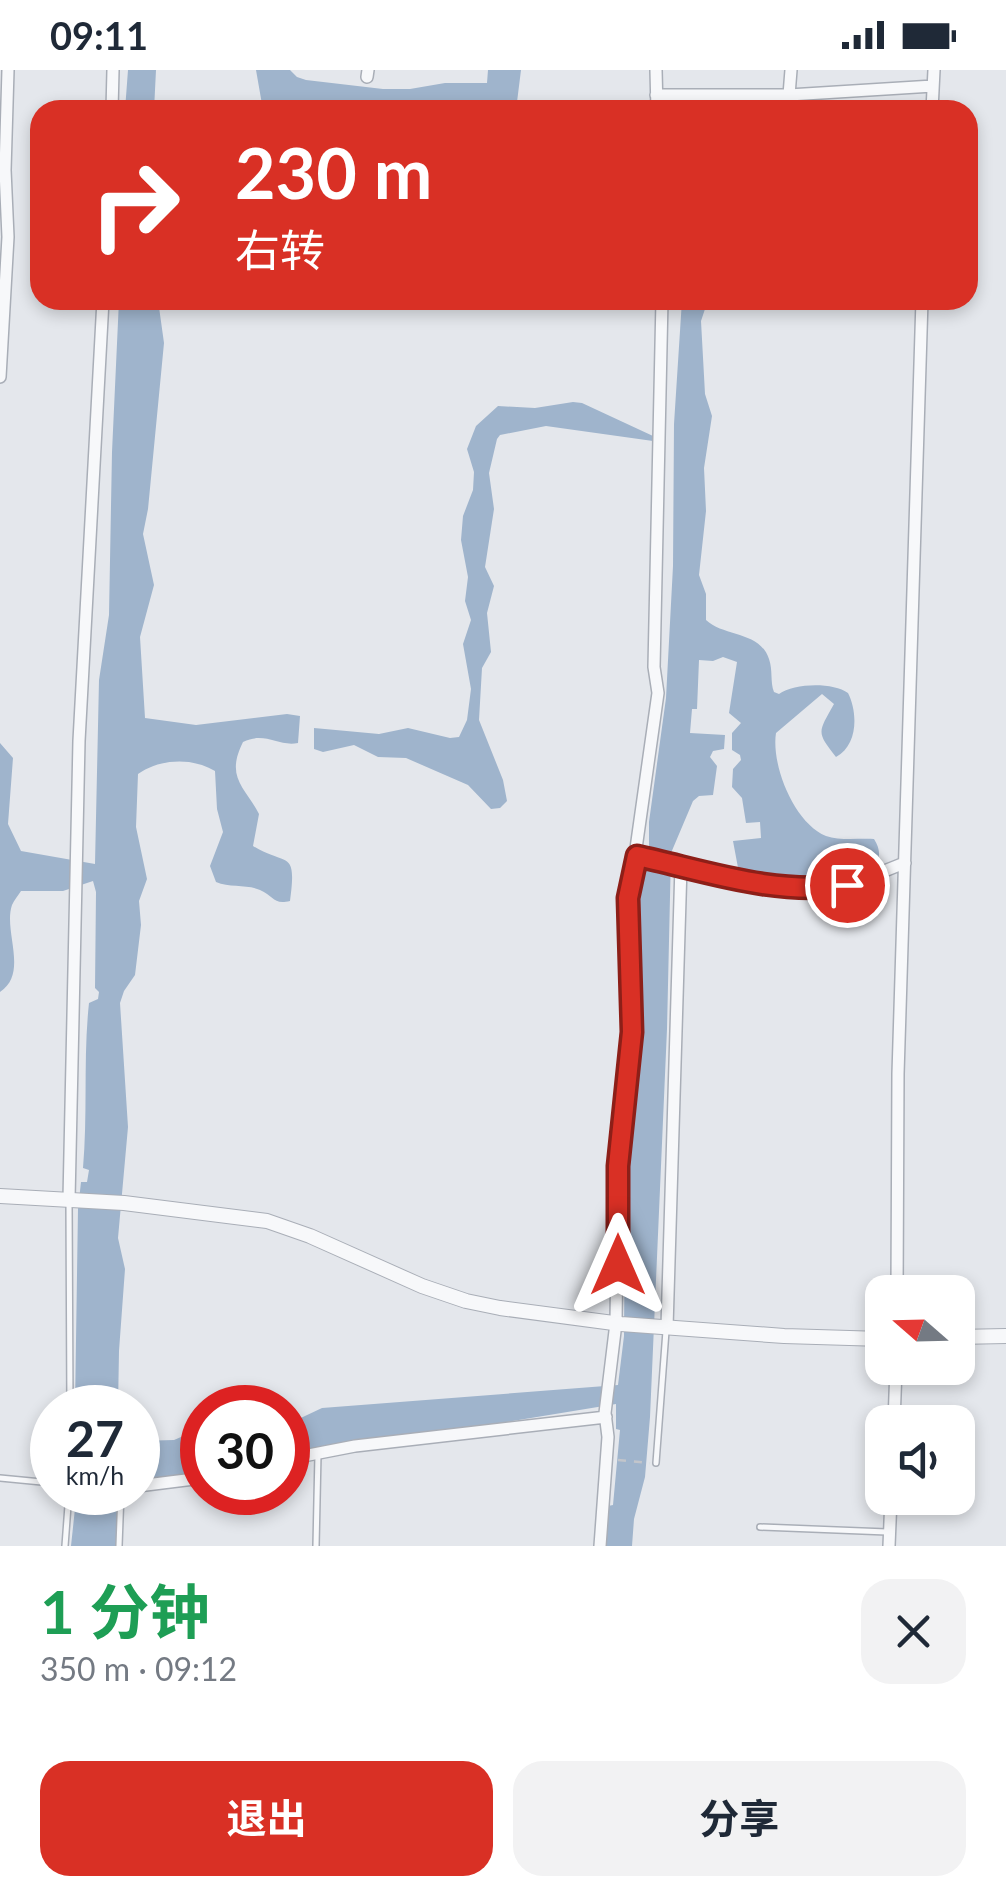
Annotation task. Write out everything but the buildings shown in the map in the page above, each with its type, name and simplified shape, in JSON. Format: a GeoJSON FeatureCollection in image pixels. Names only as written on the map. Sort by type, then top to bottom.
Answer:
{"type":"FeatureCollection","features":[{"type":"Feature","properties":{"kind":"street"},"geometry":{"type":"LineString","coordinates":[[0,377],[8,237],[8,70]]}},
{"type":"Feature","properties":{"kind":"street"},"geometry":{"type":"LineString","coordinates":[[112,100],[114,70]]}},
{"type":"Feature","properties":{"kind":"street"},"geometry":{"type":"LineString","coordinates":[[656,70],[656,100]]}},
{"type":"Feature","properties":{"kind":"street"},"geometry":{"type":"LineString","coordinates":[[789,95],[791,70]]}},
{"type":"Feature","properties":{"kind":"street"},"geometry":{"type":"LineString","coordinates":[[932,100],[934,70]]}},
{"type":"Feature","properties":{"kind":"street"},"geometry":{"type":"LineString","coordinates":[[656,95],[789,95],[933,86]]}},
{"type":"Feature","properties":{"kind":"street"},"geometry":{"type":"LineString","coordinates":[[73,1200],[79,742],[102,310]]}},
{"type":"Feature","properties":{"kind":"street"},"geometry":{"type":"LineString","coordinates":[[600,1546],[608,1384],[618,1324],[618,1166],[632,1032],[628,898],[642,857],[658,693],[654,668],[662,310]]}},
{"type":"Feature","properties":{"kind":"street"},"geometry":{"type":"LineString","coordinates":[[897,1275],[898,1074],[922,310]]}},
{"type":"Feature","properties":{"kind":"street"},"geometry":{"type":"LineString","coordinates":[[642,857],[760,885],[818,888],[847,885],[905,863]]}},
{"type":"Feature","properties":{"kind":"street"},"geometry":{"type":"LineString","coordinates":[[663,1327],[678,866]]}},
{"type":"Feature","properties":{"kind":"street"},"geometry":{"type":"LineString","coordinates":[[0,1196],[124,1204],[267,1221],[466,1301],[618,1324],[865,1338]]}},
{"type":"Feature","properties":{"kind":"street"},"geometry":{"type":"LineString","coordinates":[[975,1337],[1006,1336]]}},
{"type":"Feature","properties":{"kind":"street"},"geometry":{"type":"LineString","coordinates":[[310,1454],[606,1412]]}},
{"type":"Feature","properties":{"kind":"street"},"geometry":{"type":"LineString","coordinates":[[889,1546],[890,1515]]}},
{"type":"Feature","properties":{"kind":"lane"},"geometry":{"type":"LineString","coordinates":[[70,1385],[73,1200]]}},
{"type":"Feature","properties":{"kind":"lane"},"geometry":{"type":"LineString","coordinates":[[656,1463],[663,1327]]}},
{"type":"Feature","properties":{"kind":"lane"},"geometry":{"type":"LineString","coordinates":[[316,1546],[318,1452]]}},
{"type":"Feature","properties":{"kind":"lane"},"geometry":{"type":"LineString","coordinates":[[0,1478],[30,1481]]}},
{"type":"Feature","properties":{"kind":"lane"},"geometry":{"type":"LineString","coordinates":[[66,1546],[68,1515]]}},
{"type":"Feature","properties":{"kind":"lane"},"geometry":{"type":"LineString","coordinates":[[119,1546],[120,1515]]}},
{"type":"Feature","properties":{"kind":"lane"},"geometry":{"type":"LineString","coordinates":[[760,1528],[890,1532]]}},
{"type":"Feature","properties":{"kind":"path"},"geometry":{"type":"LineString","coordinates":[[606,1459],[656,1463]]}},
{"type":"Feature","properties":{"kind":"water"},"geometry":{"type":"Polygon","coordinates":[[[128,70],[156,70],[154,100],[126,100],[128,70]]]}},
{"type":"Feature","properties":{"kind":"water"},"geometry":{"type":"Polygon","coordinates":[[[256,70],[290,70],[306,80],[410,89],[445,83],[487,83],[488,70],[521,70],[517,100],[261,100],[256,70]]]}},
{"type":"Feature","properties":{"kind":"water"},"geometry":{"type":"Polygon","coordinates":[[[119,310],[159,310],[164,343],[143,534],[154,585],[140,637],[145,718],[196,725],[287,714],[300,716],[298,743],[251,739],[243,742],[236,765],[239,781],[259,814],[253,846],[290,866],[290,901],[277,901],[255,888],[216,882],[210,866],[223,832],[215,771],[196,763],[176,762],[156,765],[138,774],[136,827],[147,879],[139,901],[141,925],[135,975],[120,1003],[128,1127],[118,1238],[125,1269],[118,1385],[75,1385],[78,1209],[81,1182],[87,1182],[89,1170],[83,1168],[87,1024],[89,1003],[98,999],[99,992],[95,988],[96,892],[93,881],[63,891],[21,891],[10,915],[13,974],[0,992],[0,743],[13,758],[8,824],[21,851],[95,864],[99,680],[109,615],[119,310]]]}},
{"type":"Feature","properties":{"kind":"water"},"geometry":{"type":"Polygon","coordinates":[[[681,310],[705,310],[701,321],[705,394],[712,416],[704,468],[706,511],[699,575],[706,594],[706,620],[758,643],[770,663],[774,692],[814,685],[848,693],[854,728],[843,752],[836,757],[822,736],[822,727],[834,704],[822,694],[776,733],[777,761],[787,792],[814,829],[832,838],[874,839],[879,856],[870,868],[828,879],[739,873],[733,841],[761,838],[760,822],[746,823],[742,798],[732,787],[733,769],[741,760],[732,750],[732,733],[741,723],[729,713],[737,662],[723,657],[699,660],[697,709],[692,709],[690,733],[725,735],[724,749],[713,751],[710,757],[717,766],[713,795],[699,796],[693,801],[671,853],[667,1029],[645,1477],[634,1519],[632,1546],[606,1546],[620,1430],[616,1429],[616,1404],[310,1450],[310,1414],[322,1408],[618,1385],[624,1336],[625,1195],[632,1084],[643,1022],[637,892],[649,859],[649,822],[666,698],[673,566],[674,424],[681,310]]]}},
{"type":"Feature","properties":{"kind":"water"},"geometry":{"type":"Polygon","coordinates":[[[573,402],[653,436],[653,441],[546,426],[500,435],[497,439],[489,473],[494,509],[485,567],[494,586],[487,613],[491,652],[482,668],[479,720],[503,780],[507,801],[500,808],[491,809],[468,785],[406,758],[378,757],[354,745],[323,752],[314,749],[314,728],[379,734],[408,728],[459,737],[467,720],[471,689],[463,644],[471,620],[465,601],[468,577],[461,540],[463,516],[473,490],[474,472],[467,449],[476,426],[498,406],[535,408],[573,402]]]}},
{"type":"Feature","properties":{"kind":"water"},"geometry":{"type":"Polygon","coordinates":[[[180,1437],[180,1477],[160,1480],[160,1440],[180,1437]]]}},
{"type":"Feature","properties":{"kind":"water"},"geometry":{"type":"Polygon","coordinates":[[[74,1515],[117,1515],[116,1546],[71,1546],[74,1515]]]}},
{"type":"Feature","properties":{"kind":"route"},"geometry":{"type":"LineString","coordinates":[[618,1265],[618,1166],[632,1032],[628,898],[637,856],[760,885],[847,885]]}}]}
